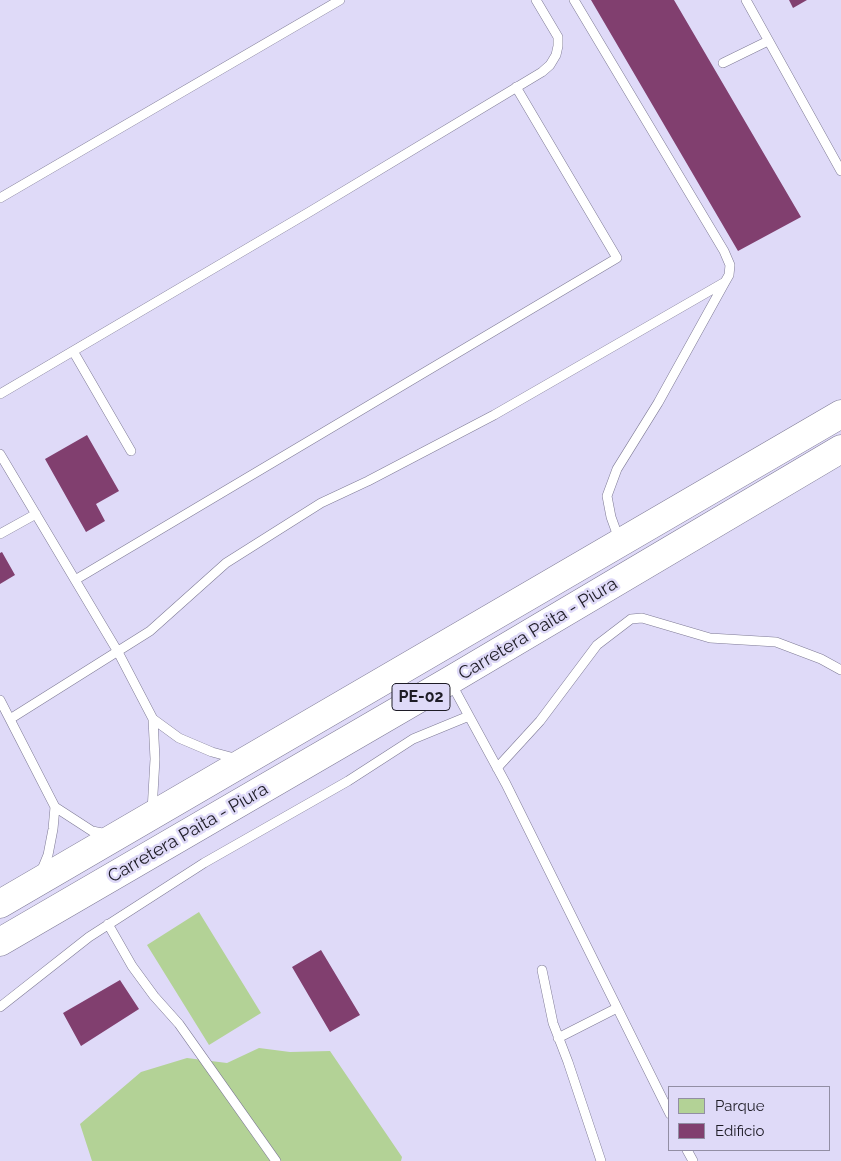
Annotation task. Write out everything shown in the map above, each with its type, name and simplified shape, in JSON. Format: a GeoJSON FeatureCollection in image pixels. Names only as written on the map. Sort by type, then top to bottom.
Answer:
{"type":"FeatureCollection","features":[{"type":"Feature","properties":{"kind":"highway","name":"Carretera Paita - Piura"},"geometry":{"type":"LineString","coordinates":[[0,904],[621,544],[841,414]]}},
{"type":"Feature","properties":{"kind":"highway","name":"Carretera Paita - Piura"},"geometry":{"type":"LineString","coordinates":[[0,942],[450,681],[841,450]]}},
{"type":"Feature","properties":{"kind":"lane"},"geometry":{"type":"LineString","coordinates":[[0,198],[340,0]]}},
{"type":"Feature","properties":{"kind":"lane"},"geometry":{"type":"LineString","coordinates":[[0,394],[542,72],[550,65],[556,55],[558,37],[536,0]]}},
{"type":"Feature","properties":{"kind":"lane"},"geometry":{"type":"LineString","coordinates":[[574,0],[724,251],[730,265],[726,282],[658,403],[617,468],[607,496],[610,517],[621,544]]}},
{"type":"Feature","properties":{"kind":"lane"},"geometry":{"type":"LineString","coordinates":[[746,0],[841,171]]}},
{"type":"Feature","properties":{"kind":"lane"},"geometry":{"type":"LineString","coordinates":[[724,64],[768,41]]}},
{"type":"Feature","properties":{"kind":"lane"},"geometry":{"type":"LineString","coordinates":[[76,580],[617,258],[516,88]]}},
{"type":"Feature","properties":{"kind":"lane"},"geometry":{"type":"LineString","coordinates":[[10,719],[150,631],[226,563],[321,502],[368,482],[494,415],[726,282]]}},
{"type":"Feature","properties":{"kind":"lane"},"geometry":{"type":"LineString","coordinates":[[73,351],[132,451]]}},
{"type":"Feature","properties":{"kind":"lane"},"geometry":{"type":"LineString","coordinates":[[0,454],[118,652],[153,719],[155,759],[152,816]]}},
{"type":"Feature","properties":{"kind":"lane"},"geometry":{"type":"LineString","coordinates":[[0,534],[36,514]]}},
{"type":"Feature","properties":{"kind":"lane"},"geometry":{"type":"LineString","coordinates":[[497,768],[540,721],[597,645],[631,619],[642,618],[710,638],[776,642],[821,659],[841,670]]}},
{"type":"Feature","properties":{"kind":"lane"},"geometry":{"type":"LineString","coordinates":[[450,681],[497,768],[668,1110]]}},
{"type":"Feature","properties":{"kind":"lane"},"geometry":{"type":"LineString","coordinates":[[0,700],[55,807],[92,831],[117,836]]}},
{"type":"Feature","properties":{"kind":"lane"},"geometry":{"type":"LineString","coordinates":[[0,1007],[108,924],[204,863],[348,781],[413,739],[469,716]]}},
{"type":"Feature","properties":{"kind":"lane"},"geometry":{"type":"LineString","coordinates":[[153,719],[179,738],[212,752],[246,762]]}},
{"type":"Feature","properties":{"kind":"lane"},"geometry":{"type":"LineString","coordinates":[[37,883],[48,856],[55,807]]}},
{"type":"Feature","properties":{"kind":"lane"},"geometry":{"type":"LineString","coordinates":[[108,924],[132,966],[178,1024],[276,1161]]}},
{"type":"Feature","properties":{"kind":"lane"},"geometry":{"type":"LineString","coordinates":[[542,970],[553,1023],[601,1161]]}},
{"type":"Feature","properties":{"kind":"lane"},"geometry":{"type":"LineString","coordinates":[[558,1038],[617,1008]]}},
{"type":"Feature","properties":{"kind":"green space"},"geometry":{"type":"Polygon","coordinates":[[[199,912],[261,1013],[209,1045],[147,945],[199,912]]]}},
{"type":"Feature","properties":{"kind":"green space"},"geometry":{"type":"Polygon","coordinates":[[[259,1048],[290,1052],[330,1051],[402,1157],[401,1161],[92,1161],[80,1124],[141,1072],[187,1058],[227,1063],[259,1048]]]}},
{"type":"Feature","properties":{"kind":"building"},"geometry":{"type":"Polygon","coordinates":[[[591,0],[674,0],[801,217],[738,251],[591,0]]]}},
{"type":"Feature","properties":{"kind":"building"},"geometry":{"type":"Polygon","coordinates":[[[789,0],[807,0],[793,8],[789,0]]]}},
{"type":"Feature","properties":{"kind":"building"},"geometry":{"type":"Polygon","coordinates":[[[87,435],[119,491],[96,504],[105,521],[86,532],[45,459],[87,435]]]}},
{"type":"Feature","properties":{"kind":"building"},"geometry":{"type":"Polygon","coordinates":[[[2,552],[15,575],[0,584],[0,553],[2,552]]]}},
{"type":"Feature","properties":{"kind":"building"},"geometry":{"type":"Polygon","coordinates":[[[321,950],[360,1015],[330,1032],[292,967],[321,950]]]}},
{"type":"Feature","properties":{"kind":"building"},"geometry":{"type":"Polygon","coordinates":[[[120,980],[139,1009],[81,1046],[63,1013],[120,980]]]}}]}
